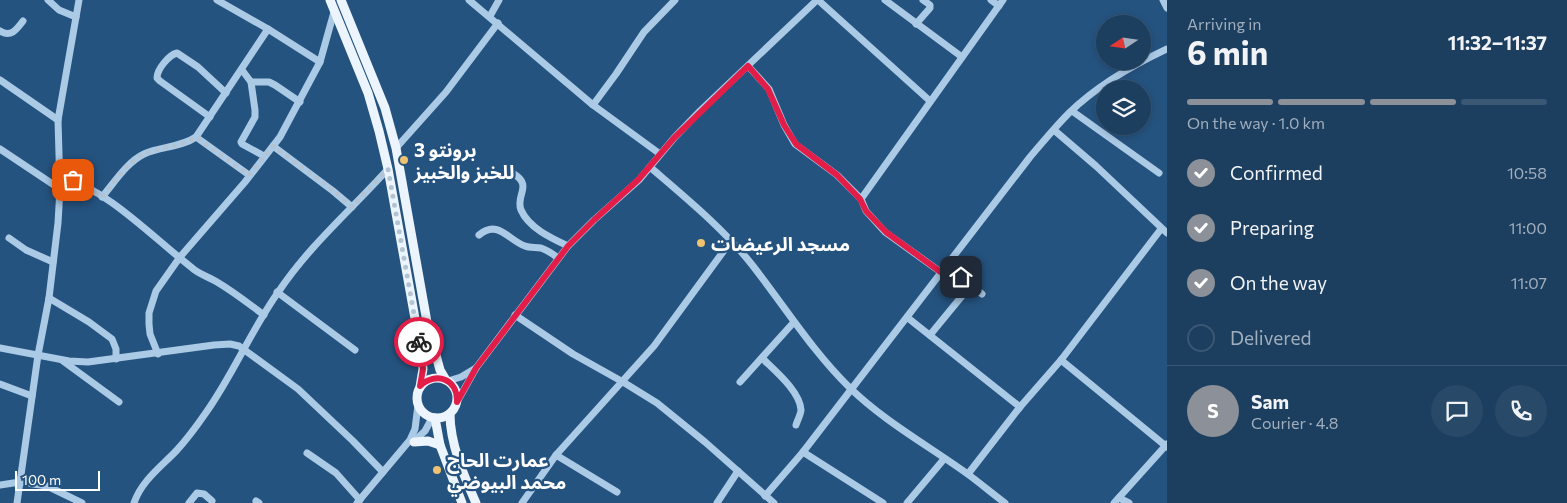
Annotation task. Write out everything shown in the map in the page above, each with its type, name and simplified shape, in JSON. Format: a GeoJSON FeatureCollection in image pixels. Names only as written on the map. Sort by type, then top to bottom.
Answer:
{"type":"FeatureCollection","features":[{"type":"Feature","properties":{"kind":"main road"},"geometry":{"type":"LineString","coordinates":[[330,0],[368,93],[388,169],[422,357],[423,369],[416,396],[418,405],[426,416],[443,418],[450,414],[457,402],[456,392],[440,370],[428,322],[396,148],[385,108],[341,0]]}},
{"type":"Feature","properties":{"kind":"main road"},"geometry":{"type":"LineString","coordinates":[[420,386],[432,378],[447,380]]}},
{"type":"Feature","properties":{"kind":"main road"},"geometry":{"type":"LineString","coordinates":[[450,414],[450,425],[456,449],[476,503]]}},
{"type":"Feature","properties":{"kind":"main road"},"geometry":{"type":"LineString","coordinates":[[434,418],[440,445],[462,503]]}},
{"type":"Feature","properties":{"kind":"main road"},"geometry":{"type":"LineString","coordinates":[[414,442],[428,441],[440,445]]}},
{"type":"Feature","properties":{"kind":"street"},"geometry":{"type":"LineString","coordinates":[[48,0],[59,10],[76,17]]}},
{"type":"Feature","properties":{"kind":"street"},"geometry":{"type":"LineString","coordinates":[[16,503],[38,355],[49,298],[60,189],[58,120],[78,0]]}},
{"type":"Feature","properties":{"kind":"street"},"geometry":{"type":"LineString","coordinates":[[217,0],[320,62]]}},
{"type":"Feature","properties":{"kind":"street"},"geometry":{"type":"LineString","coordinates":[[469,0],[593,105],[660,154]]}},
{"type":"Feature","properties":{"kind":"street"},"geometry":{"type":"LineString","coordinates":[[490,16],[499,0]]}},
{"type":"Feature","properties":{"kind":"street"},"geometry":{"type":"LineString","coordinates":[[593,105],[644,32],[675,0]]}},
{"type":"Feature","properties":{"kind":"street"},"geometry":{"type":"LineString","coordinates":[[457,402],[476,368],[568,246],[638,180],[700,110],[817,0],[930,101]]}},
{"type":"Feature","properties":{"kind":"street"},"geometry":{"type":"LineString","coordinates":[[885,0],[962,57]]}},
{"type":"Feature","properties":{"kind":"street"},"geometry":{"type":"LineString","coordinates":[[916,24],[930,8],[930,5],[923,0]]}},
{"type":"Feature","properties":{"kind":"street"},"geometry":{"type":"LineString","coordinates":[[860,199],[1001,3],[991,0]]}},
{"type":"Feature","properties":{"kind":"street"},"geometry":{"type":"LineString","coordinates":[[1163,0],[1167,8]]}},
{"type":"Feature","properties":{"kind":"street"},"geometry":{"type":"LineString","coordinates":[[158,354],[150,334],[149,313],[156,291],[180,257],[273,146],[300,102],[320,62],[334,12]]}},
{"type":"Feature","properties":{"kind":"street"},"geometry":{"type":"LineString","coordinates":[[0,31],[4,34],[10,34],[23,21]]}},
{"type":"Feature","properties":{"kind":"street"},"geometry":{"type":"LineString","coordinates":[[396,148],[446,92],[498,23]]}},
{"type":"Feature","properties":{"kind":"street"},"geometry":{"type":"LineString","coordinates":[[102,197],[138,157],[149,152],[180,145],[196,137],[268,29]]}},
{"type":"Feature","properties":{"kind":"street"},"geometry":{"type":"LineString","coordinates":[[766,496],[908,318],[1030,157],[1054,130],[1072,111],[1109,82],[1167,49]]}},
{"type":"Feature","properties":{"kind":"street"},"geometry":{"type":"LineString","coordinates":[[210,116],[160,81],[157,78],[157,73],[172,55],[177,52],[198,67],[226,93]]}},
{"type":"Feature","properties":{"kind":"street"},"geometry":{"type":"LineString","coordinates":[[748,66],[768,89],[784,125],[796,144],[837,175],[860,199],[866,211],[886,232],[942,273]]}},
{"type":"Feature","properties":{"kind":"street"},"geometry":{"type":"LineString","coordinates":[[242,70],[251,82],[255,117],[241,142],[264,156]]}},
{"type":"Feature","properties":{"kind":"street"},"geometry":{"type":"LineString","coordinates":[[0,80],[58,120]]}},
{"type":"Feature","properties":{"kind":"street"},"geometry":{"type":"LineString","coordinates":[[251,82],[269,82],[300,102]]}},
{"type":"Feature","properties":{"kind":"street"},"geometry":{"type":"LineString","coordinates":[[1072,111],[1159,172]]}},
{"type":"Feature","properties":{"kind":"street"},"geometry":{"type":"LineString","coordinates":[[968,474],[1020,407],[1061,360],[1164,231],[1096,166],[1054,130]]}},
{"type":"Feature","properties":{"kind":"street"},"geometry":{"type":"LineString","coordinates":[[196,137],[249,175]]}},
{"type":"Feature","properties":{"kind":"street"},"geometry":{"type":"LineString","coordinates":[[273,146],[333,190],[352,207]]}},
{"type":"Feature","properties":{"kind":"street"},"geometry":{"type":"LineString","coordinates":[[0,150],[60,189]]}},
{"type":"Feature","properties":{"kind":"street"},"geometry":{"type":"LineString","coordinates":[[650,167],[732,241],[821,356],[851,389],[872,408],[968,474],[1004,503]]}},
{"type":"Feature","properties":{"kind":"street"},"geometry":{"type":"LineString","coordinates":[[134,503],[144,484],[186,440],[222,389],[277,292],[304,257],[388,169]]}},
{"type":"Feature","properties":{"kind":"street"},"geometry":{"type":"LineString","coordinates":[[514,174],[522,182],[524,188],[519,203],[527,219],[545,234],[568,246]]}},
{"type":"Feature","properties":{"kind":"street"},"geometry":{"type":"LineString","coordinates":[[60,175],[81,183],[102,197],[180,257],[192,269],[217,282],[264,315]]}},
{"type":"Feature","properties":{"kind":"street"},"geometry":{"type":"LineString","coordinates":[[479,235],[484,231],[495,229],[523,246],[540,248],[558,258]]}},
{"type":"Feature","properties":{"kind":"street"},"geometry":{"type":"LineString","coordinates":[[9,238],[26,250],[53,262]]}},
{"type":"Feature","properties":{"kind":"street"},"geometry":{"type":"LineString","coordinates":[[522,503],[556,454],[623,382],[667,330],[732,241]]}},
{"type":"Feature","properties":{"kind":"street"},"geometry":{"type":"LineString","coordinates":[[948,266],[982,294]]}},
{"type":"Feature","properties":{"kind":"street"},"geometry":{"type":"LineString","coordinates":[[930,335],[971,285]]}},
{"type":"Feature","properties":{"kind":"street"},"geometry":{"type":"LineString","coordinates":[[277,292],[355,350]]}},
{"type":"Feature","properties":{"kind":"street"},"geometry":{"type":"LineString","coordinates":[[49,298],[89,322],[112,339],[116,349],[116,359]]}},
{"type":"Feature","properties":{"kind":"street"},"geometry":{"type":"LineString","coordinates":[[515,315],[573,354],[657,403],[774,503]]}},
{"type":"Feature","properties":{"kind":"street"},"geometry":{"type":"LineString","coordinates":[[908,318],[1020,407]]}},
{"type":"Feature","properties":{"kind":"street"},"geometry":{"type":"LineString","coordinates":[[740,382],[794,322]]}},
{"type":"Feature","properties":{"kind":"street"},"geometry":{"type":"LineString","coordinates":[[0,348],[62,360],[88,362],[222,344],[235,345],[245,349],[298,389],[383,472]]}},
{"type":"Feature","properties":{"kind":"street"},"geometry":{"type":"LineString","coordinates":[[762,358],[790,386],[797,399],[801,409],[796,426]]}},
{"type":"Feature","properties":{"kind":"street"},"geometry":{"type":"LineString","coordinates":[[62,360],[120,402]]}},
{"type":"Feature","properties":{"kind":"street"},"geometry":{"type":"LineString","coordinates":[[1061,360],[1166,446],[1116,501]]}},
{"type":"Feature","properties":{"kind":"street"},"geometry":{"type":"LineString","coordinates":[[447,380],[461,377],[476,368]]}},
{"type":"Feature","properties":{"kind":"street"},"geometry":{"type":"LineString","coordinates":[[0,384],[32,396]]}},
{"type":"Feature","properties":{"kind":"street"},"geometry":{"type":"LineString","coordinates":[[307,452],[332,469],[359,501],[404,448],[415,429],[418,405]]}},
{"type":"Feature","properties":{"kind":"street"},"geometry":{"type":"LineString","coordinates":[[404,448],[414,442],[434,418]]}},
{"type":"Feature","properties":{"kind":"street"},"geometry":{"type":"LineString","coordinates":[[803,452],[883,503]]}},
{"type":"Feature","properties":{"kind":"street"},"geometry":{"type":"LineString","coordinates":[[556,454],[617,492]]}},
{"type":"Feature","properties":{"kind":"street"},"geometry":{"type":"LineString","coordinates":[[907,503],[944,459]]}},
{"type":"Feature","properties":{"kind":"street"},"geometry":{"type":"LineString","coordinates":[[717,503],[738,471]]}},
{"type":"Feature","properties":{"kind":"street"},"geometry":{"type":"LineString","coordinates":[[0,485],[20,482],[46,486],[82,503]]}},
{"type":"Feature","properties":{"kind":"street"},"geometry":{"type":"LineString","coordinates":[[188,503],[197,493],[204,494],[212,501]]}},
{"type":"Feature","properties":{"kind":"street"},"geometry":{"type":"LineString","coordinates":[[1116,501],[1129,503]]}},
{"type":"Feature","properties":{"kind":"way so far"},"geometry":{"type":"LineString","coordinates":[[73,180],[102,197],[138,157],[149,152],[180,145],[196,137],[249,175],[273,146],[333,190],[352,207],[388,169],[419,342]]}},
{"type":"Feature","properties":{"kind":"place","name":"برونتو 3 للخبز والخبيز"},"geometry":{"type":"Point","coordinates":[404,160]}},
{"type":"Feature","properties":{"kind":"place","name":"مسجد الرعيضات"},"geometry":{"type":"Point","coordinates":[701,243]}},
{"type":"Feature","properties":{"kind":"place","name":"عمارت الحاج محمد البيوضي"},"geometry":{"type":"Point","coordinates":[437,470]}},
{"type":"Feature","properties":{"kind":"route"},"geometry":{"type":"LineString","coordinates":[[419,342],[423,369],[420,386],[432,378],[446,380],[454,388],[457,402],[476,368],[568,246],[638,180],[700,110],[748,66],[768,89],[784,125],[796,144],[837,175],[860,199],[866,211],[886,232],[942,273],[948,266],[961,277]]}}]}
